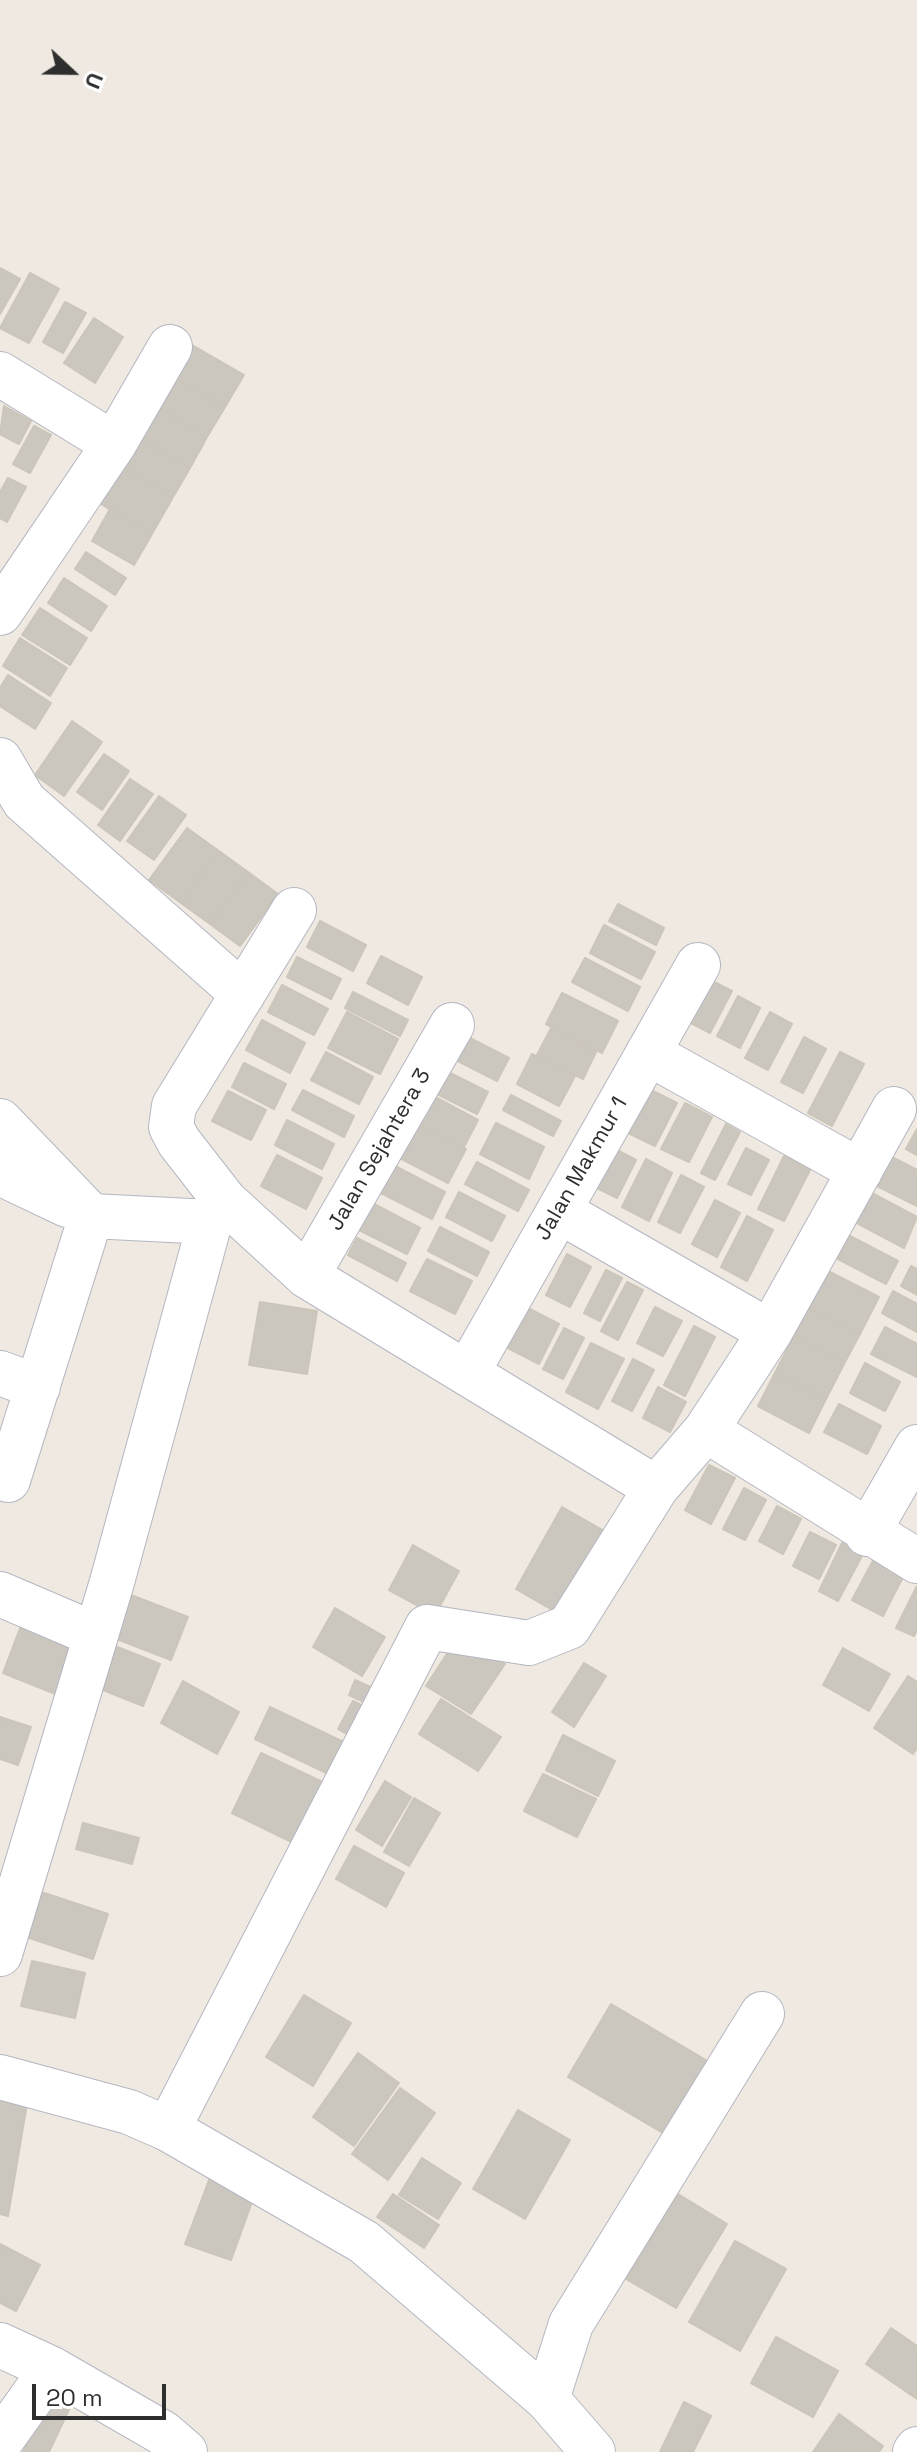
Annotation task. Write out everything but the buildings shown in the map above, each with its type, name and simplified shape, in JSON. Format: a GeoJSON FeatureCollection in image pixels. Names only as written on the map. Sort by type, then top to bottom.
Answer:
{"type":"FeatureCollection","features":[{"type":"Feature","properties":{"kind":"street"},"geometry":{"type":"LineString","coordinates":[[3,600],[114,444],[170,347]]}},
{"type":"Feature","properties":{"kind":"street"},"geometry":{"type":"LineString","coordinates":[[0,374],[114,444]]}},
{"type":"Feature","properties":{"kind":"street"},"geometry":{"type":"LineString","coordinates":[[0,760],[24,801],[243,994]]}},
{"type":"Feature","properties":{"kind":"street"},"geometry":{"type":"LineString","coordinates":[[294,910],[174,1106],[171,1127],[218,1212],[307,1276],[656,1488]]}},
{"type":"Feature","properties":{"kind":"street","name":"Jalan Makmur 1"},"geometry":{"type":"LineString","coordinates":[[467,1373],[698,965]]}},
{"type":"Feature","properties":{"kind":"street","name":"Jalan Sejahtera 3"},"geometry":{"type":"LineString","coordinates":[[307,1276],[452,1025]]}},
{"type":"Feature","properties":{"kind":"street"},"geometry":{"type":"LineString","coordinates":[[648,1053],[860,1171]]}},
{"type":"Feature","properties":{"kind":"street"},"geometry":{"type":"LineString","coordinates":[[168,2129],[427,1627],[529,1643],[569,1627],[656,1488],[706,1430],[770,1332],[894,1109]]}},
{"type":"Feature","properties":{"kind":"street"},"geometry":{"type":"LineString","coordinates":[[0,1121],[91,1216]]}},
{"type":"Feature","properties":{"kind":"street"},"geometry":{"type":"LineString","coordinates":[[0,1173],[91,1216],[218,1212]]}},
{"type":"Feature","properties":{"kind":"street"},"geometry":{"type":"LineString","coordinates":[[559,1211],[770,1332]]}},
{"type":"Feature","properties":{"kind":"street"},"geometry":{"type":"LineString","coordinates":[[0,1954],[218,1212]]}},
{"type":"Feature","properties":{"kind":"street"},"geometry":{"type":"LineString","coordinates":[[0,1477],[8,1480],[19,1380],[91,1216]]}},
{"type":"Feature","properties":{"kind":"street"},"geometry":{"type":"LineString","coordinates":[[706,1430],[867,1534],[917,1561]]}},
{"type":"Feature","properties":{"kind":"street"},"geometry":{"type":"LineString","coordinates":[[867,1534],[917,1447]]}},
{"type":"Feature","properties":{"kind":"street"},"geometry":{"type":"LineString","coordinates":[[0,1594],[96,1635]]}},
{"type":"Feature","properties":{"kind":"street"},"geometry":{"type":"LineString","coordinates":[[547,2399],[571,2324],[762,2014]]}},
{"type":"Feature","properties":{"kind":"street"},"geometry":{"type":"LineString","coordinates":[[0,2077],[129,2112],[168,2129],[228,2160],[364,2242],[547,2399],[590,2451]]}},
{"type":"Feature","properties":{"kind":"street"},"geometry":{"type":"LineString","coordinates":[[0,2345],[52,2369],[163,2433],[185,2452]]}},
{"type":"Feature","properties":{"kind":"street"},"geometry":{"type":"LineString","coordinates":[[0,2442],[52,2369]]}}]}
